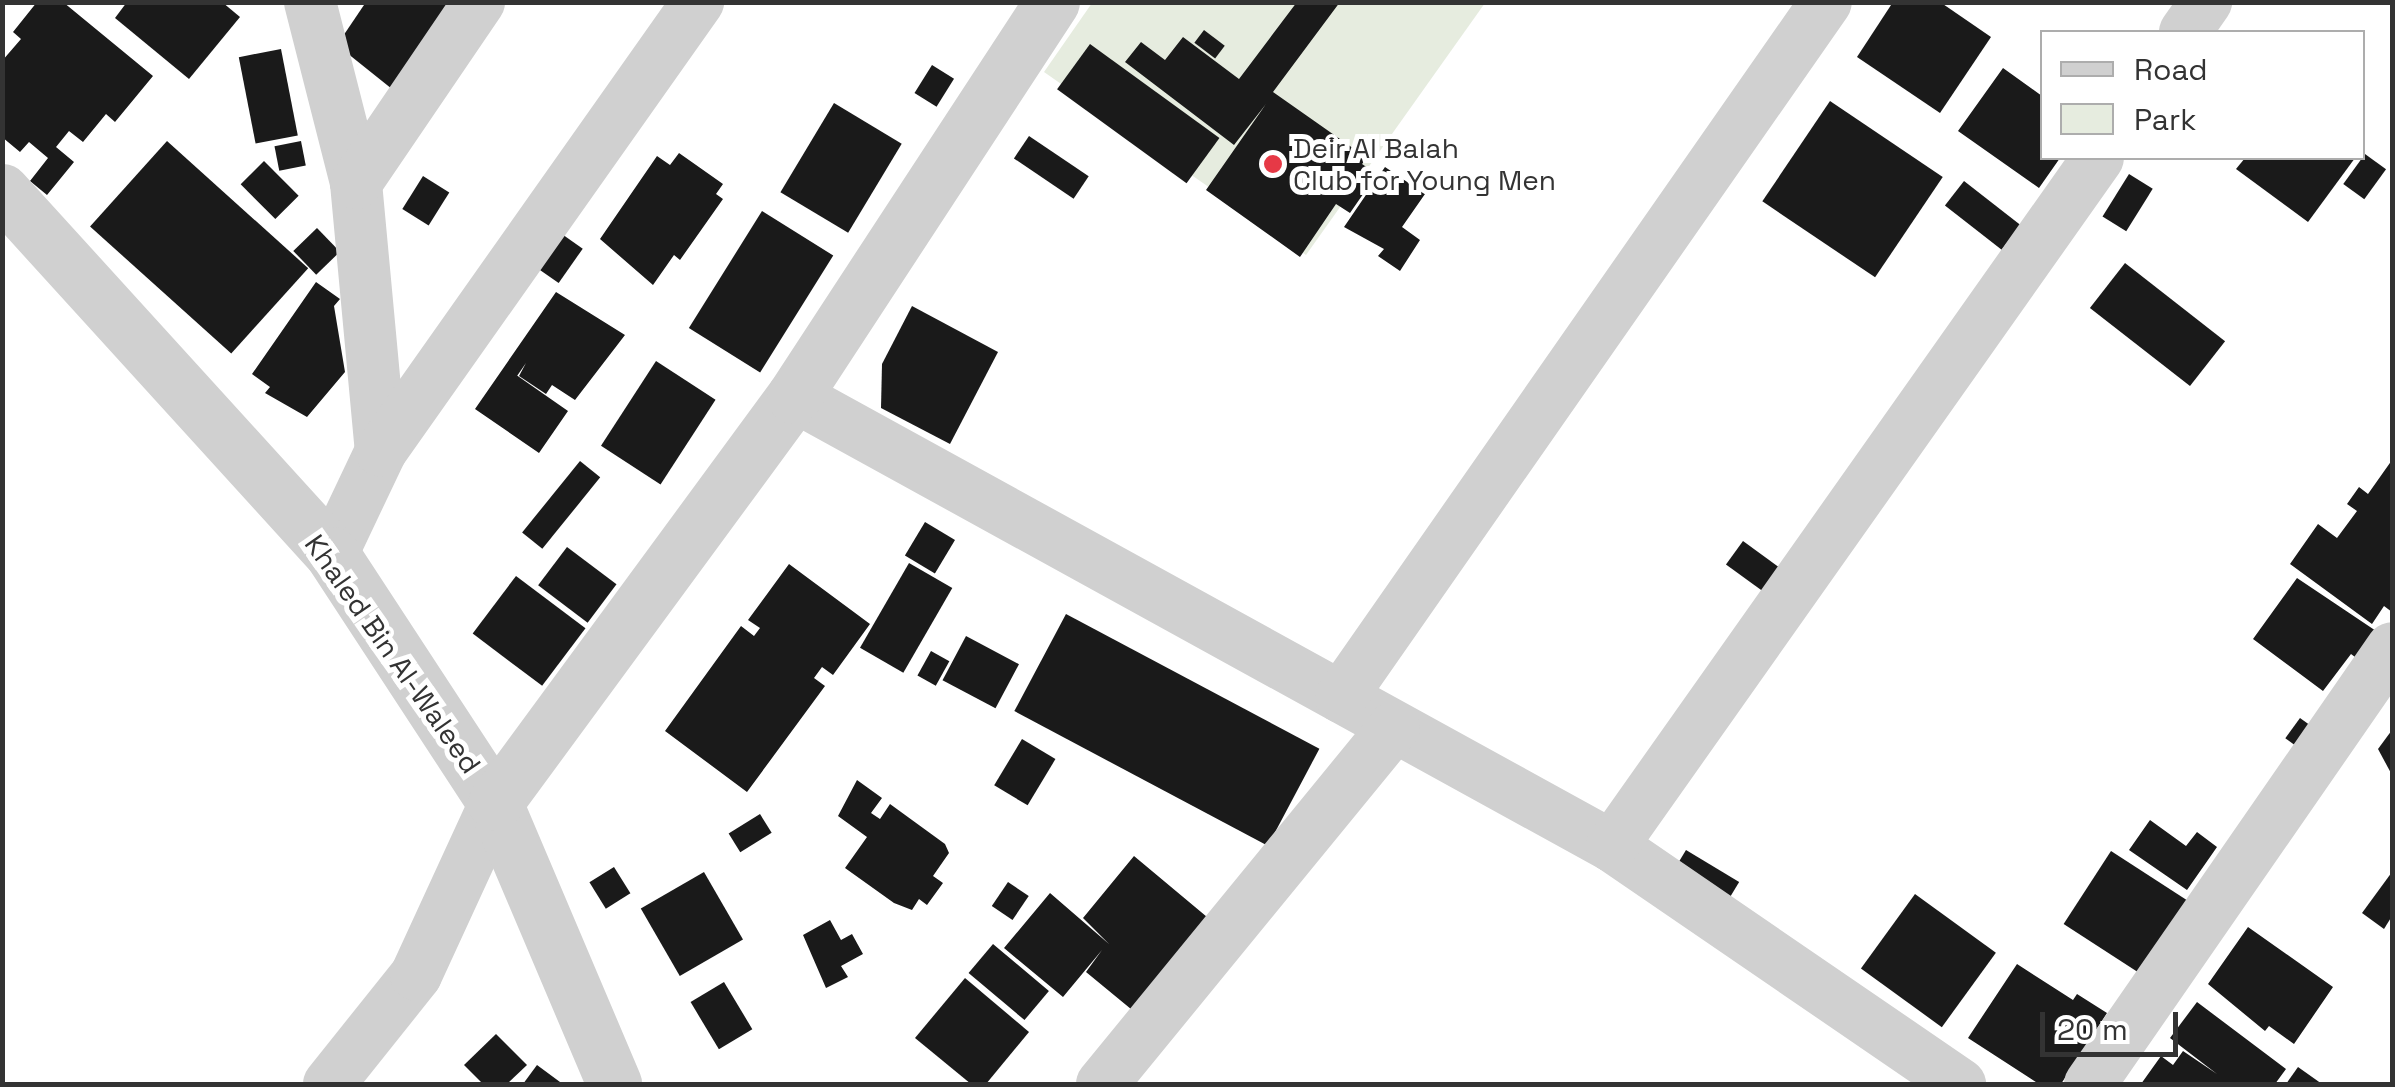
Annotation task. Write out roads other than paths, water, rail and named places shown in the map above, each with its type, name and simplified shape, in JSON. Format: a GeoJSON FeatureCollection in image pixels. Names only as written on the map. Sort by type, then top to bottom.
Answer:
{"type":"FeatureCollection","features":[{"type":"Feature","properties":{"kind":"street"},"geometry":{"type":"LineString","coordinates":[[310,2],[356,183],[381,451]]}},
{"type":"Feature","properties":{"kind":"street"},"geometry":{"type":"LineString","coordinates":[[356,183],[479,2]]}},
{"type":"Feature","properties":{"kind":"street"},"geometry":{"type":"LineString","coordinates":[[332,554],[381,451],[698,2]]}},
{"type":"Feature","properties":{"kind":"street"},"geometry":{"type":"LineString","coordinates":[[329,1084],[416,975],[495,803],[794,396],[1052,2]]}},
{"type":"Feature","properties":{"kind":"street"},"geometry":{"type":"LineString","coordinates":[[1342,697],[1826,2]]}},
{"type":"Feature","properties":{"kind":"street"},"geometry":{"type":"LineString","coordinates":[[2186,30],[2206,2]]}},
{"type":"Feature","properties":{"kind":"street"},"geometry":{"type":"LineString","coordinates":[[1612,846],[2097,160]]}},
{"type":"Feature","properties":{"kind":"street","name":"Khaled Bin Al-Waleed"},"geometry":{"type":"LineString","coordinates":[[2,192],[332,554],[495,803],[614,1084]]}},
{"type":"Feature","properties":{"kind":"street"},"geometry":{"type":"LineString","coordinates":[[794,396],[1612,846],[1960,1084]]}},
{"type":"Feature","properties":{"kind":"street"},"geometry":{"type":"LineString","coordinates":[[2090,1084],[2392,648]]}},
{"type":"Feature","properties":{"kind":"street"},"geometry":{"type":"LineString","coordinates":[[1102,1084],[1394,727]]}},
{"type":"Feature","properties":{"kind":"place","name":"Deir Al Balah Club for Young Men"},"geometry":{"type":"Point","coordinates":[1273,164]}}]}
